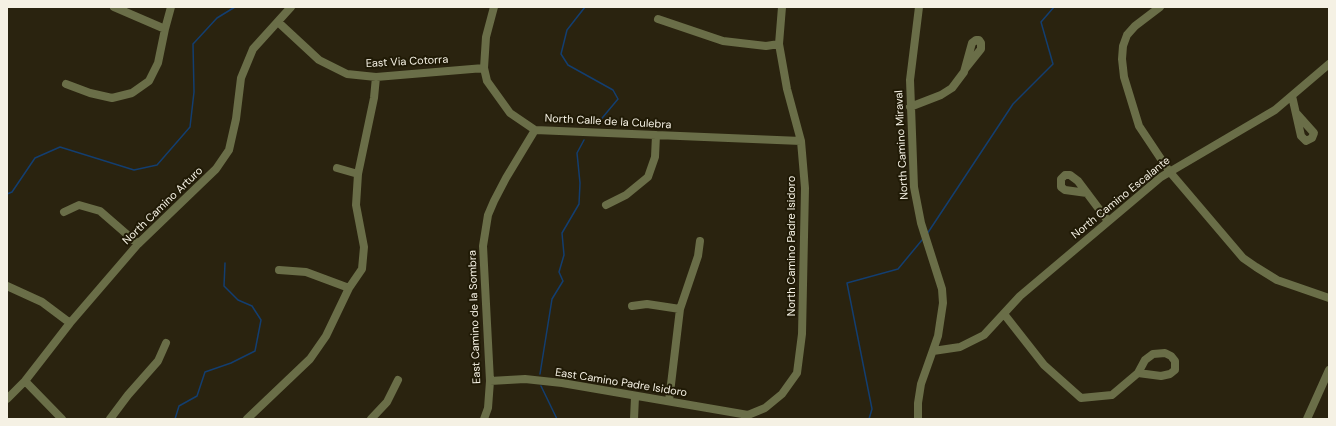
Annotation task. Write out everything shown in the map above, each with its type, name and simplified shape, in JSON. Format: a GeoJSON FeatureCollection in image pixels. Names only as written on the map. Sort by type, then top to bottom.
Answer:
{"type":"FeatureCollection","features":[{"type":"Feature","properties":{"kind":"street"},"geometry":{"type":"LineString","coordinates":[[114,7],[165,29]]}},
{"type":"Feature","properties":{"kind":"street"},"geometry":{"type":"LineString","coordinates":[[66,84],[112,98],[132,93],[149,81],[158,63],[165,29],[172,7]]}},
{"type":"Feature","properties":{"kind":"street","name":"North Camino Arturo"},"geometry":{"type":"LineString","coordinates":[[7,399],[26,381],[70,323],[138,244],[216,170],[229,150],[236,119],[241,78],[253,49],[291,7]]}},
{"type":"Feature","properties":{"kind":"street","name":"North Calle de la Culebra"},"geometry":{"type":"LineString","coordinates":[[494,7],[486,37],[484,68],[488,81],[510,113],[535,130],[801,141]]}},
{"type":"Feature","properties":{"kind":"street","name":"North Camino Padre Isidoro"},"geometry":{"type":"LineString","coordinates":[[748,417],[765,408],[782,394],[797,373],[802,334],[805,188],[801,141],[787,89],[779,44],[782,7]]}},
{"type":"Feature","properties":{"kind":"street","name":"North Camino Miraval"},"geometry":{"type":"LineString","coordinates":[[918,419],[918,403],[921,384],[933,351],[941,322],[943,296],[915,199],[910,106],[911,66],[919,7]]}},
{"type":"Feature","properties":{"kind":"street"},"geometry":{"type":"LineString","coordinates":[[1160,7],[1135,26],[1127,35],[1123,46],[1122,64],[1136,122],[1169,171],[1238,252],[1249,262],[1276,280],[1329,298]]}},
{"type":"Feature","properties":{"kind":"street"},"geometry":{"type":"LineString","coordinates":[[658,19],[723,42],[766,46],[779,44]]}},
{"type":"Feature","properties":{"kind":"street","name":"East Via Cotorra"},"geometry":{"type":"LineString","coordinates":[[278,22],[319,60],[347,74],[376,77],[484,68]]}},
{"type":"Feature","properties":{"kind":"street","name":"North Camino Escalante"},"geometry":{"type":"LineString","coordinates":[[933,351],[953,349],[978,339],[989,331],[1020,296],[1169,171],[1268,114],[1292,96],[1329,64]]}},
{"type":"Feature","properties":{"kind":"street"},"geometry":{"type":"LineString","coordinates":[[910,106],[948,91],[958,81],[965,69]]}},
{"type":"Feature","properties":{"kind":"street"},"geometry":{"type":"LineString","coordinates":[[247,419],[310,359],[326,336],[349,288],[362,269],[364,247],[356,205],[358,174],[374,98],[376,77]]}},
{"type":"Feature","properties":{"kind":"street"},"geometry":{"type":"LineString","coordinates":[[1292,96],[1297,114]]}},
{"type":"Feature","properties":{"kind":"street","name":"East Camino de la Sombra"},"geometry":{"type":"LineString","coordinates":[[484,419],[488,408],[490,381],[483,246],[488,215],[506,178],[535,130]]}},
{"type":"Feature","properties":{"kind":"street"},"geometry":{"type":"LineString","coordinates":[[606,205],[626,195],[648,177],[655,157],[656,135]]}},
{"type":"Feature","properties":{"kind":"street"},"geometry":{"type":"LineString","coordinates":[[337,168],[358,174]]}},
{"type":"Feature","properties":{"kind":"street"},"geometry":{"type":"LineString","coordinates":[[1087,193],[1108,221]]}},
{"type":"Feature","properties":{"kind":"street"},"geometry":{"type":"LineString","coordinates":[[64,212],[79,205],[100,211],[138,244]]}},
{"type":"Feature","properties":{"kind":"street"},"geometry":{"type":"LineString","coordinates":[[669,402],[680,309],[698,256],[700,241]]}},
{"type":"Feature","properties":{"kind":"street"},"geometry":{"type":"LineString","coordinates":[[279,270],[306,272],[349,288]]}},
{"type":"Feature","properties":{"kind":"street"},"geometry":{"type":"LineString","coordinates":[[7,286],[42,302],[70,323]]}},
{"type":"Feature","properties":{"kind":"street"},"geometry":{"type":"LineString","coordinates":[[632,306],[647,304],[680,309]]}},
{"type":"Feature","properties":{"kind":"street"},"geometry":{"type":"LineString","coordinates":[[1004,314],[1044,365],[1081,398],[1112,395],[1138,373]]}},
{"type":"Feature","properties":{"kind":"street"},"geometry":{"type":"LineString","coordinates":[[110,419],[128,395],[158,361],[166,343]]}},
{"type":"Feature","properties":{"kind":"street"},"geometry":{"type":"LineString","coordinates":[[1307,419],[1317,400],[1329,370]]}},
{"type":"Feature","properties":{"kind":"street","name":"East Camino Padre Isidoro"},"geometry":{"type":"LineString","coordinates":[[490,381],[525,379],[562,383],[748,417]]}},
{"type":"Feature","properties":{"kind":"street"},"geometry":{"type":"LineString","coordinates":[[371,419],[387,402],[398,380]]}},
{"type":"Feature","properties":{"kind":"street"},"geometry":{"type":"LineString","coordinates":[[26,381],[62,419]]}},
{"type":"Feature","properties":{"kind":"street"},"geometry":{"type":"LineString","coordinates":[[634,419],[635,397]]}},
{"type":"Feature","properties":{"kind":"waterway"},"geometry":{"type":"LineString","coordinates":[[7,194],[12,192],[35,158],[60,147],[134,170],[157,165],[190,127],[194,92],[193,44],[217,18],[235,7]]}},
{"type":"Feature","properties":{"kind":"waterway"},"geometry":{"type":"LineString","coordinates":[[585,7],[567,30],[561,54],[568,65],[613,90],[618,99],[598,123]]}},
{"type":"Feature","properties":{"kind":"waterway"},"geometry":{"type":"LineString","coordinates":[[927,234],[1013,104],[1053,64],[1041,22],[1054,7]]}},
{"type":"Feature","properties":{"kind":"waterway"},"geometry":{"type":"LineString","coordinates":[[540,374],[552,299],[563,281],[559,272],[564,255],[562,233],[579,204],[580,183],[577,153],[584,140]]}},
{"type":"Feature","properties":{"kind":"waterway"},"geometry":{"type":"LineString","coordinates":[[869,419],[872,409],[847,283],[898,269],[922,240]]}},
{"type":"Feature","properties":{"kind":"waterway"},"geometry":{"type":"LineString","coordinates":[[175,419],[179,406],[197,396],[205,372],[231,363],[255,351],[261,320],[252,306],[238,300],[224,286],[225,263]]}},
{"type":"Feature","properties":{"kind":"waterway"},"geometry":{"type":"LineString","coordinates":[[541,386],[557,419]]}}]}
